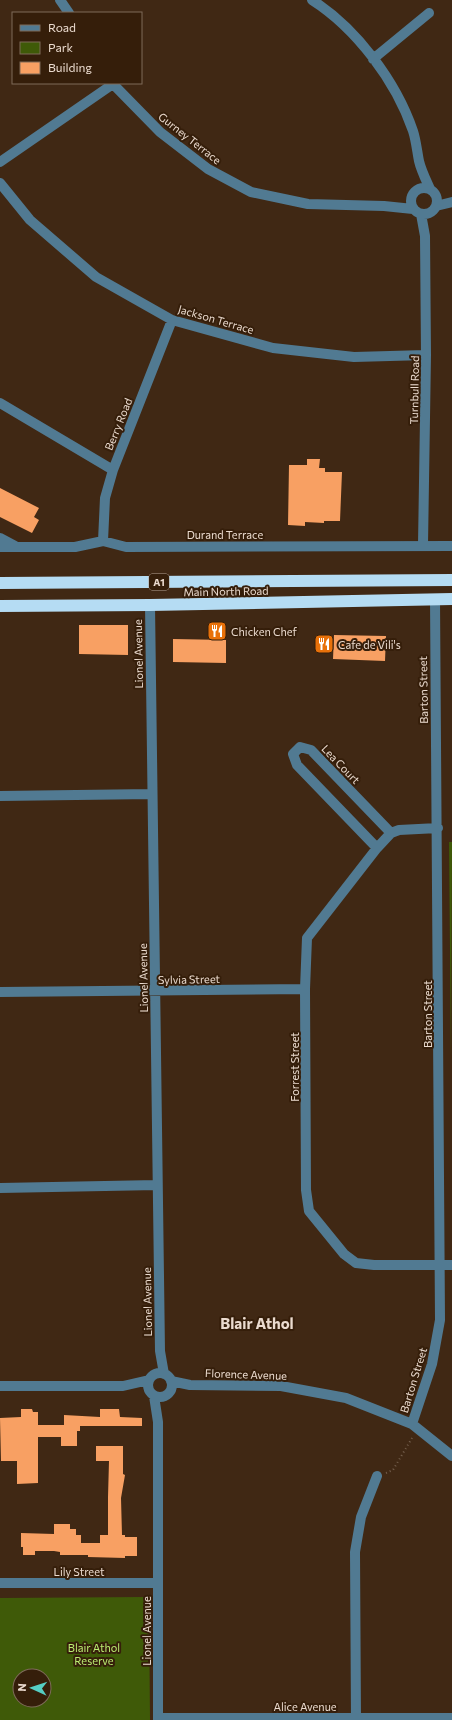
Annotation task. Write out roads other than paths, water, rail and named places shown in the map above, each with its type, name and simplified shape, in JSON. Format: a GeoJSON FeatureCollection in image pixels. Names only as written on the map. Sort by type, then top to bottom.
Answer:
{"type":"FeatureCollection","features":[{"type":"Feature","properties":{"kind":"highway","name":"Main North Road"},"geometry":{"type":"LineString","coordinates":[[0,583],[452,580]]}},
{"type":"Feature","properties":{"kind":"highway","name":"Main North Road"},"geometry":{"type":"LineString","coordinates":[[0,606],[150,605],[452,599]]}},
{"type":"Feature","properties":{"kind":"street"},"geometry":{"type":"LineString","coordinates":[[60,0],[68,12]]}},
{"type":"Feature","properties":{"kind":"street","name":"Turnbull Road"},"geometry":{"type":"LineString","coordinates":[[312,0],[325,8],[364,46],[401,101],[414,132],[425,202],[426,355],[423,546]]}},
{"type":"Feature","properties":{"kind":"street"},"geometry":{"type":"LineString","coordinates":[[373,59],[429,13]]}},
{"type":"Feature","properties":{"kind":"street"},"geometry":{"type":"LineString","coordinates":[[0,162],[113,84]]}},
{"type":"Feature","properties":{"kind":"street","name":"Gurney Terrace"},"geometry":{"type":"LineString","coordinates":[[113,84],[160,132],[208,169],[252,192],[308,204],[384,206],[452,201]]}},
{"type":"Feature","properties":{"kind":"street","name":"Jackson Terrace"},"geometry":{"type":"LineString","coordinates":[[0,183],[30,220],[96,277],[172,320],[273,348],[354,357],[426,355]]}},
{"type":"Feature","properties":{"kind":"street","name":"Berry Road"},"geometry":{"type":"LineString","coordinates":[[103,541],[105,498],[113,470],[172,320]]}},
{"type":"Feature","properties":{"kind":"street"},"geometry":{"type":"LineString","coordinates":[[0,403],[113,470]]}},
{"type":"Feature","properties":{"kind":"street"},"geometry":{"type":"LineString","coordinates":[[0,538],[16,547]]}},
{"type":"Feature","properties":{"kind":"street","name":"Durand Terrace"},"geometry":{"type":"LineString","coordinates":[[0,547],[75,547],[103,541],[126,547],[452,546]]}},
{"type":"Feature","properties":{"kind":"street","name":"Barton Street"},"geometry":{"type":"LineString","coordinates":[[415,1427],[432,1364],[440,1320],[441,1265],[438,828],[435,599]]}},
{"type":"Feature","properties":{"kind":"street","name":"Lionel Avenue"},"geometry":{"type":"LineString","coordinates":[[150,605],[160,1351],[164,1374]]}},
{"type":"Feature","properties":{"kind":"street","name":"Lea Court"},"geometry":{"type":"LineString","coordinates":[[377,848],[297,765],[293,754],[300,747],[311,750],[391,833]]}},
{"type":"Feature","properties":{"kind":"street"},"geometry":{"type":"LineString","coordinates":[[0,796],[152,794]]}},
{"type":"Feature","properties":{"kind":"street"},"geometry":{"type":"LineString","coordinates":[[391,833],[398,830],[438,828]]}},
{"type":"Feature","properties":{"kind":"street","name":"Forrest Street"},"geometry":{"type":"LineString","coordinates":[[391,833],[377,848],[307,938],[306,1190],[309,1211],[344,1254],[356,1263],[452,1265]]}},
{"type":"Feature","properties":{"kind":"street","name":"Sylvia Street"},"geometry":{"type":"LineString","coordinates":[[0,992],[306,990]]}},
{"type":"Feature","properties":{"kind":"street"},"geometry":{"type":"LineString","coordinates":[[0,1188],[157,1185]]}},
{"type":"Feature","properties":{"kind":"street","name":"Lionel Avenue"},"geometry":{"type":"LineString","coordinates":[[151,1378],[160,1351]]}},
{"type":"Feature","properties":{"kind":"street"},"geometry":{"type":"LineString","coordinates":[[123,1386],[151,1378],[156,1374],[164,1374],[172,1381]]}},
{"type":"Feature","properties":{"kind":"street"},"geometry":{"type":"LineString","coordinates":[[151,1378],[148,1388],[159,1394]]}},
{"type":"Feature","properties":{"kind":"street","name":"Lionel Avenue"},"geometry":{"type":"LineString","coordinates":[[158,1719],[159,1394],[172,1381]]}},
{"type":"Feature","properties":{"kind":"street","name":"Florence Avenue"},"geometry":{"type":"LineString","coordinates":[[172,1381],[190,1385],[281,1386],[346,1398],[415,1427],[452,1456]]}},
{"type":"Feature","properties":{"kind":"street","name":"Florence Avenue"},"geometry":{"type":"LineString","coordinates":[[159,1394],[190,1385]]}},
{"type":"Feature","properties":{"kind":"street"},"geometry":{"type":"LineString","coordinates":[[0,1386],[123,1386],[159,1394]]}},
{"type":"Feature","properties":{"kind":"street"},"geometry":{"type":"LineString","coordinates":[[356,1719],[355,1552],[361,1517],[377,1476]]}},
{"type":"Feature","properties":{"kind":"street","name":"Lily Street"},"geometry":{"type":"LineString","coordinates":[[0,1583],[158,1583]]}},
{"type":"Feature","properties":{"kind":"street","name":"Alice Avenue"},"geometry":{"type":"LineString","coordinates":[[158,1719],[452,1718]]}},
{"type":"Feature","properties":{"kind":"place","name":"Chicken Chef"},"geometry":{"type":"Point","coordinates":[217,631]}},
{"type":"Feature","properties":{"kind":"place","name":"Cafe de Vili's"},"geometry":{"type":"Point","coordinates":[324,644]}},
{"type":"Feature","properties":{"kind":"district","name":"Blair Athol"},"geometry":{"type":"Point","coordinates":[257,1323]}},
{"type":"Feature","properties":{"kind":"park label","name":"Blair Athol Reserve"},"geometry":{"type":"Point","coordinates":[94,1653]}}]}
